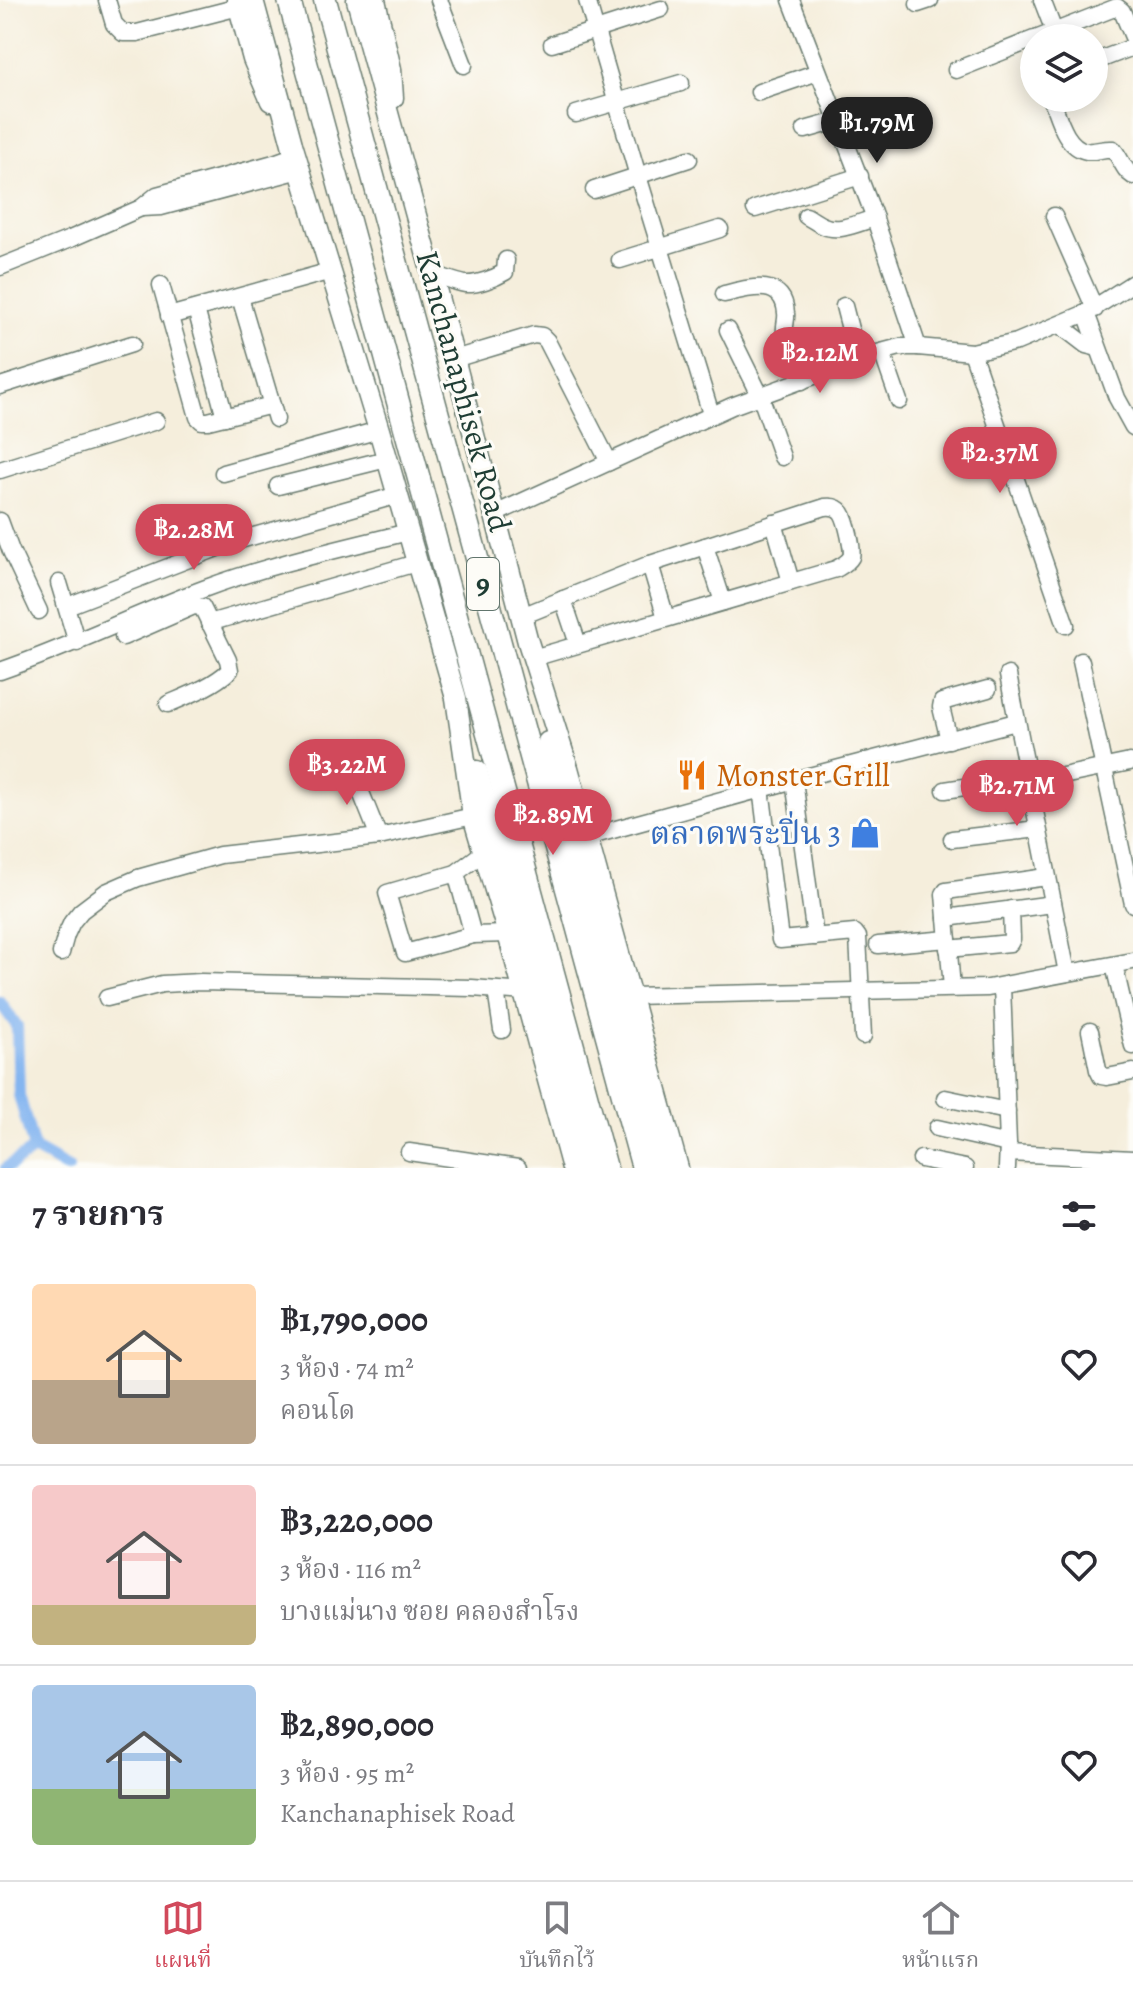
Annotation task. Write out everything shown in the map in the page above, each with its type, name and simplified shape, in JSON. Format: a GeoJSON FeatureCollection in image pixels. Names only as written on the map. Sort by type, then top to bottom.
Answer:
{"type":"FeatureCollection","features":[{"type":"Feature","properties":{"kind":"highway","name":"Kanchanaphisek Road"},"geometry":{"type":"LineString","coordinates":[[289,0],[606,1168]]}},
{"type":"Feature","properties":{"kind":"highway","name":"Kanchanaphisek Road"},"geometry":{"type":"LineString","coordinates":[[325,0],[643,1168]]}},
{"type":"Feature","properties":{"kind":"main road"},"geometry":{"type":"LineString","coordinates":[[357,0],[531,650],[568,768],[678,1168]]}},
{"type":"Feature","properties":{"kind":"main road"},"geometry":{"type":"LineString","coordinates":[[375,0],[391,69],[397,146]]}},
{"type":"Feature","properties":{"kind":"main road"},"geometry":{"type":"LineString","coordinates":[[243,2],[258,74],[296,156],[379,430],[587,1168]]}},
{"type":"Feature","properties":{"kind":"main road"},"geometry":{"type":"LineString","coordinates":[[531,650],[559,793],[660,1168]]}},
{"type":"Feature","properties":{"kind":"main road"},"geometry":{"type":"LineString","coordinates":[[456,698],[473,816],[525,992],[572,1168]]}},
{"type":"Feature","properties":{"kind":"street"},"geometry":{"type":"LineString","coordinates":[[107,0],[114,24],[123,33],[137,33],[243,2]]}},
{"type":"Feature","properties":{"kind":"street"},"geometry":{"type":"LineString","coordinates":[[439,0],[464,65]]}},
{"type":"Feature","properties":{"kind":"street"},"geometry":{"type":"LineString","coordinates":[[587,0],[711,414]]}},
{"type":"Feature","properties":{"kind":"street"},"geometry":{"type":"LineString","coordinates":[[791,0],[860,176],[918,347]]}},
{"type":"Feature","properties":{"kind":"street"},"geometry":{"type":"LineString","coordinates":[[1042,0],[1051,24]]}},
{"type":"Feature","properties":{"kind":"street"},"geometry":{"type":"LineString","coordinates":[[1072,24],[1117,7],[1122,11],[1133,37]]}},
{"type":"Feature","properties":{"kind":"street"},"geometry":{"type":"LineString","coordinates":[[552,44],[661,9]]}},
{"type":"Feature","properties":{"kind":"street"},"geometry":{"type":"LineString","coordinates":[[956,70],[1020,45]]}},
{"type":"Feature","properties":{"kind":"street"},"geometry":{"type":"LineString","coordinates":[[1108,57],[1133,47]]}},
{"type":"Feature","properties":{"kind":"street"},"geometry":{"type":"LineString","coordinates":[[759,92],[818,72]]}},
{"type":"Feature","properties":{"kind":"street"},"geometry":{"type":"LineString","coordinates":[[576,114],[681,83]]}},
{"type":"Feature","properties":{"kind":"street"},"geometry":{"type":"LineString","coordinates":[[1057,112],[1072,144],[1082,150],[1113,149],[1120,156],[1126,171],[1133,176]]}},
{"type":"Feature","properties":{"kind":"street"},"geometry":{"type":"LineString","coordinates":[[805,130],[837,121]]}},
{"type":"Feature","properties":{"kind":"street"},"geometry":{"type":"LineString","coordinates":[[0,267],[141,208],[161,207],[296,156]]}},
{"type":"Feature","properties":{"kind":"street"},"geometry":{"type":"LineString","coordinates":[[594,190],[689,159]]}},
{"type":"Feature","properties":{"kind":"street"},"geometry":{"type":"LineString","coordinates":[[755,209],[860,176]]}},
{"type":"Feature","properties":{"kind":"street"},"geometry":{"type":"LineString","coordinates":[[806,216],[832,228],[875,218]]}},
{"type":"Feature","properties":{"kind":"street"},"geometry":{"type":"LineString","coordinates":[[1054,216],[1091,311],[1098,348],[1117,398],[1133,427]]}},
{"type":"Feature","properties":{"kind":"street"},"geometry":{"type":"LineString","coordinates":[[620,260],[720,229]]}},
{"type":"Feature","properties":{"kind":"street"},"geometry":{"type":"LineString","coordinates":[[432,274],[472,284],[500,276],[505,272],[506,260]]}},
{"type":"Feature","properties":{"kind":"street"},"geometry":{"type":"LineString","coordinates":[[169,316],[331,271]]}},
{"type":"Feature","properties":{"kind":"street"},"geometry":{"type":"LineString","coordinates":[[495,514],[711,414],[760,395],[900,347],[972,352],[1017,342],[1091,311],[1133,283]]}},
{"type":"Feature","properties":{"kind":"street"},"geometry":{"type":"LineString","coordinates":[[161,285],[198,417],[202,421],[274,412],[240,297]]}},
{"type":"Feature","properties":{"kind":"street"},"geometry":{"type":"LineString","coordinates":[[724,294],[758,287],[772,289],[780,297],[787,315],[785,331],[802,381]]}},
{"type":"Feature","properties":{"kind":"street"},"geometry":{"type":"LineString","coordinates":[[844,306],[858,360]]}},
{"type":"Feature","properties":{"kind":"street"},"geometry":{"type":"LineString","coordinates":[[196,309],[225,417]]}},
{"type":"Feature","properties":{"kind":"street"},"geometry":{"type":"LineString","coordinates":[[1060,325],[1086,345],[1098,348]]}},
{"type":"Feature","properties":{"kind":"street"},"geometry":{"type":"LineString","coordinates":[[728,330],[760,395],[782,457]]}},
{"type":"Feature","properties":{"kind":"street"},"geometry":{"type":"LineString","coordinates":[[454,359],[534,335],[542,336],[609,462]]}},
{"type":"Feature","properties":{"kind":"street"},"geometry":{"type":"LineString","coordinates":[[0,386],[132,344]]}},
{"type":"Feature","properties":{"kind":"street"},"geometry":{"type":"LineString","coordinates":[[882,352],[899,401]]}},
{"type":"Feature","properties":{"kind":"street"},"geometry":{"type":"LineString","coordinates":[[972,352],[1066,625]]}},
{"type":"Feature","properties":{"kind":"street"},"geometry":{"type":"LineString","coordinates":[[0,470],[156,421]]}},
{"type":"Feature","properties":{"kind":"street"},"geometry":{"type":"LineString","coordinates":[[223,473],[379,430]]}},
{"type":"Feature","properties":{"kind":"street"},"geometry":{"type":"LineString","coordinates":[[278,486],[387,459]]}},
{"type":"Feature","properties":{"kind":"street"},"geometry":{"type":"LineString","coordinates":[[75,603],[233,542],[398,495]]}},
{"type":"Feature","properties":{"kind":"street"},"geometry":{"type":"LineString","coordinates":[[522,616],[650,564],[825,507],[839,509],[843,514],[853,550],[846,563],[836,569],[578,644],[531,650]]}},
{"type":"Feature","properties":{"kind":"street"},"geometry":{"type":"LineString","coordinates":[[0,521],[6,552],[39,611]]}},
{"type":"Feature","properties":{"kind":"street"},"geometry":{"type":"LineString","coordinates":[[774,523],[791,582]]}},
{"type":"Feature","properties":{"kind":"street"},"geometry":{"type":"LineString","coordinates":[[0,671],[77,643],[206,588],[408,532]]}},
{"type":"Feature","properties":{"kind":"street"},"geometry":{"type":"LineString","coordinates":[[705,546],[723,602]]}},
{"type":"Feature","properties":{"kind":"street"},"geometry":{"type":"LineString","coordinates":[[209,623],[416,563]]}},
{"type":"Feature","properties":{"kind":"street"},"geometry":{"type":"LineString","coordinates":[[650,564],[666,618]]}},
{"type":"Feature","properties":{"kind":"street"},"geometry":{"type":"LineString","coordinates":[[59,583],[77,643]]}},
{"type":"Feature","properties":{"kind":"street"},"geometry":{"type":"LineString","coordinates":[[563,599],[578,644]]}},
{"type":"Feature","properties":{"kind":"street"},"geometry":{"type":"LineString","coordinates":[[123,637],[194,606],[202,607],[230,670],[210,684],[168,704]]}},
{"type":"Feature","properties":{"kind":"street"},"geometry":{"type":"LineString","coordinates":[[1081,661],[1133,904]]}},
{"type":"Feature","properties":{"kind":"street"},"geometry":{"type":"LineString","coordinates":[[1008,675],[1067,973]]}},
{"type":"Feature","properties":{"kind":"street"},"geometry":{"type":"LineString","coordinates":[[949,740],[942,702],[988,689]]}},
{"type":"Feature","properties":{"kind":"street"},"geometry":{"type":"LineString","coordinates":[[587,837],[1016,722]]}},
{"type":"Feature","properties":{"kind":"street"},"geometry":{"type":"LineString","coordinates":[[945,790],[1028,780],[1130,762]]}},
{"type":"Feature","properties":{"kind":"street"},"geometry":{"type":"LineString","coordinates":[[328,763],[348,774],[358,785],[379,837]]}},
{"type":"Feature","properties":{"kind":"street"},"geometry":{"type":"LineString","coordinates":[[794,780],[815,937]]}},
{"type":"Feature","properties":{"kind":"street"},"geometry":{"type":"LineString","coordinates":[[761,788],[780,940],[855,933],[858,937],[863,1036]]}},
{"type":"Feature","properties":{"kind":"street"},"geometry":{"type":"LineString","coordinates":[[61,953],[72,922],[81,911],[106,892],[138,878],[220,855],[379,837],[473,816]]}},
{"type":"Feature","properties":{"kind":"street"},"geometry":{"type":"LineString","coordinates":[[952,839],[1038,829]]}},
{"type":"Feature","properties":{"kind":"street"},"geometry":{"type":"LineString","coordinates":[[484,852],[456,873],[387,893],[405,953],[473,935],[508,934]]}},
{"type":"Feature","properties":{"kind":"street"},"geometry":{"type":"LineString","coordinates":[[456,873],[473,935]]}},
{"type":"Feature","properties":{"kind":"street"},"geometry":{"type":"LineString","coordinates":[[952,988],[944,894],[949,890],[1047,877]]}},
{"type":"Feature","properties":{"kind":"street"},"geometry":{"type":"LineString","coordinates":[[946,918],[1053,904]]}},
{"type":"Feature","properties":{"kind":"street"},"geometry":{"type":"LineString","coordinates":[[878,945],[1010,943],[1011,909]]}},
{"type":"Feature","properties":{"kind":"street"},"geometry":{"type":"LineString","coordinates":[[630,996],[1002,986],[1133,961]]}},
{"type":"Feature","properties":{"kind":"street"},"geometry":{"type":"LineString","coordinates":[[1114,965],[1133,1046]]}},
{"type":"Feature","properties":{"kind":"street"},"geometry":{"type":"LineString","coordinates":[[107,998],[162,984],[201,982],[525,992]]}},
{"type":"Feature","properties":{"kind":"street"},"geometry":{"type":"LineString","coordinates":[[1002,986],[1008,1155]]}},
{"type":"Feature","properties":{"kind":"street"},"geometry":{"type":"LineString","coordinates":[[496,990],[502,1030]]}},
{"type":"Feature","properties":{"kind":"street"},"geometry":{"type":"LineString","coordinates":[[1090,1031],[1101,1076],[1133,1072]]}},
{"type":"Feature","properties":{"kind":"street"},"geometry":{"type":"LineString","coordinates":[[945,1098],[1007,1111]]}},
{"type":"Feature","properties":{"kind":"street"},"geometry":{"type":"LineString","coordinates":[[937,1128],[1008,1155],[1133,1159]]}},
{"type":"Feature","properties":{"kind":"street"},"geometry":{"type":"LineString","coordinates":[[409,1152],[485,1166],[518,1168]]}},
{"type":"Feature","properties":{"kind":"street"},"geometry":{"type":"LineString","coordinates":[[921,1159],[965,1168]]}},
{"type":"Feature","properties":{"kind":"waterway"},"geometry":{"type":"LineString","coordinates":[[0,1002],[17,1026],[19,1095],[34,1149],[68,1168]]}},
{"type":"Feature","properties":{"kind":"waterway"},"geometry":{"type":"LineString","coordinates":[[6,1168],[34,1149]]}},
{"type":"Feature","properties":{"kind":"place","name":"Monster Grill"},"geometry":{"type":"Point","coordinates":[692,775]}},
{"type":"Feature","properties":{"kind":"place","name":"ตลาดพระปิ่น 3"},"geometry":{"type":"Point","coordinates":[865,833]}}]}
